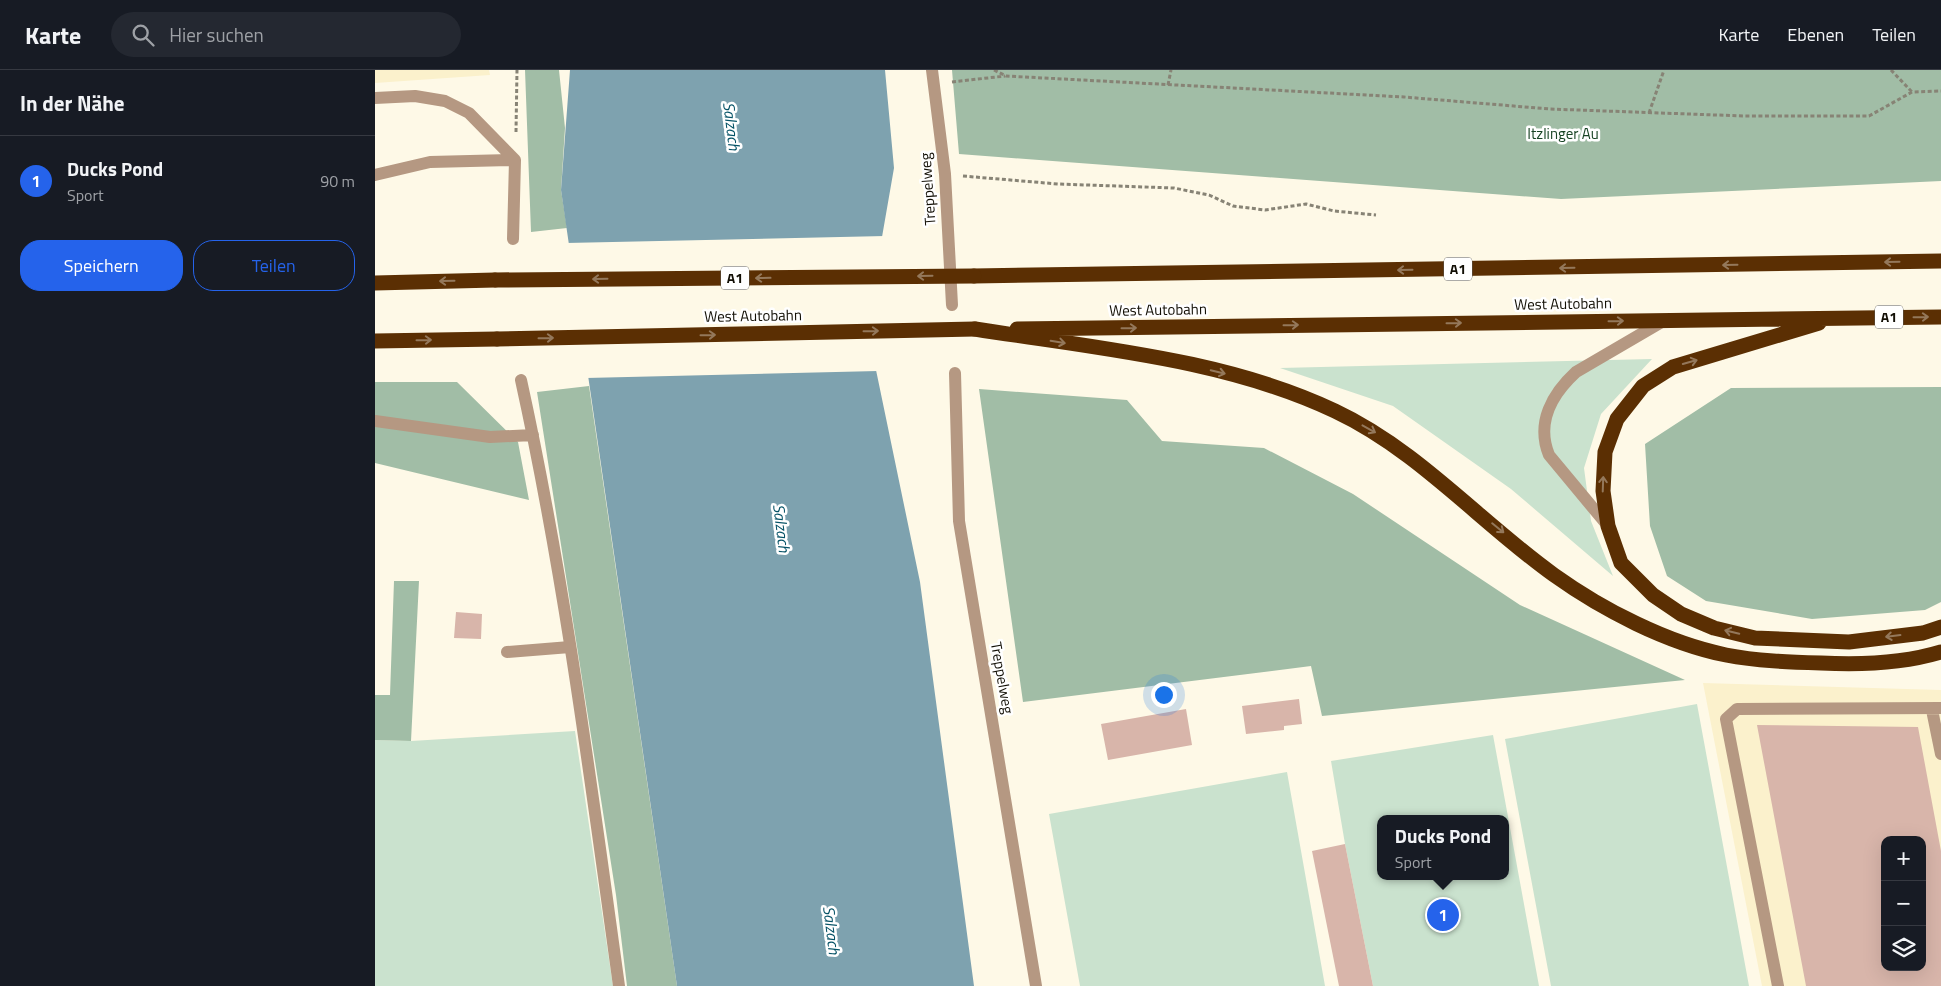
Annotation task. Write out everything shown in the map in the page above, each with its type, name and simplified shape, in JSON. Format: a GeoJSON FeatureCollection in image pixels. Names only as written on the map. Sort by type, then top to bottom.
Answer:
{"type":"FeatureCollection","features":[{"type":"Feature","properties":{"kind":"highway","name":"A1"},"geometry":{"type":"LineString","coordinates":[[375,283],[1941,261]]}},
{"type":"Feature","properties":{"kind":"highway","name":"West Autobahn"},"geometry":{"type":"LineString","coordinates":[[375,341],[975,329],[1941,317]]}},
{"type":"Feature","properties":{"kind":"highway"},"geometry":{"type":"LineString","coordinates":[[1837,318],[1673,366],[1643,386],[1617,419],[1605,452],[1603,492],[1608,526],[1621,563],[1653,595],[1681,614],[1714,628],[1755,638],[1791,642],[1849,642],[1923,632],[1941,627]]}},
{"type":"Feature","properties":{"kind":"highway"},"geometry":{"type":"LineString","coordinates":[[975,329],[1165,360],[1253,380],[1336,411],[1376,433],[1432,475],[1554,575],[1632,623],[1686,642],[1723,654],[1768,661],[1863,665],[1941,652]]}},
{"type":"Feature","properties":{"kind":"lane","name":"Treppelweg"},"geometry":{"type":"LineString","coordinates":[[932,70],[945,174],[953,305]]}},
{"type":"Feature","properties":{"kind":"lane"},"geometry":{"type":"LineString","coordinates":[[375,98],[415,96],[453,105],[469,113],[515,160],[513,239]]}},
{"type":"Feature","properties":{"kind":"lane"},"geometry":{"type":"LineString","coordinates":[[375,176],[430,162],[515,160]]}},
{"type":"Feature","properties":{"kind":"lane"},"geometry":{"type":"LineString","coordinates":[[1608,526],[1549,455],[1544,442],[1543,429],[1547,413],[1564,383],[1576,372],[1665,320]]}},
{"type":"Feature","properties":{"kind":"lane","name":"Treppelweg"},"geometry":{"type":"LineString","coordinates":[[955,373],[959,522],[1037,986]]}},
{"type":"Feature","properties":{"kind":"lane"},"geometry":{"type":"LineString","coordinates":[[521,380],[533,435],[570,647],[619,986]]}},
{"type":"Feature","properties":{"kind":"lane"},"geometry":{"type":"LineString","coordinates":[[375,421],[490,437],[533,435]]}},
{"type":"Feature","properties":{"kind":"lane"},"geometry":{"type":"LineString","coordinates":[[507,652],[570,647]]}},
{"type":"Feature","properties":{"kind":"lane"},"geometry":{"type":"LineString","coordinates":[[1778,986],[1726,719],[1737,709],[1937,709],[1941,754]]}},
{"type":"Feature","properties":{"kind":"path"},"geometry":{"type":"LineString","coordinates":[[515,160],[517,70]]}},
{"type":"Feature","properties":{"kind":"path"},"geometry":{"type":"LineString","coordinates":[[994,70],[1006,76]]}},
{"type":"Feature","properties":{"kind":"path"},"geometry":{"type":"LineString","coordinates":[[1168,85],[1171,70]]}},
{"type":"Feature","properties":{"kind":"path"},"geometry":{"type":"LineString","coordinates":[[1649,114],[1664,70]]}},
{"type":"Feature","properties":{"kind":"path"},"geometry":{"type":"LineString","coordinates":[[1891,70],[1912,92]]}},
{"type":"Feature","properties":{"kind":"path"},"geometry":{"type":"LineString","coordinates":[[935,96],[953,82],[1006,76],[1649,114],[1869,116],[1912,92],[1941,91]]}},
{"type":"Feature","properties":{"kind":"path"},"geometry":{"type":"LineString","coordinates":[[945,174],[1058,184],[1174,188],[1209,195],[1233,206],[1265,210],[1306,204],[1334,211],[1376,215]]}},
{"type":"Feature","properties":{"kind":"shaded area"},"geometry":{"type":"Polygon","coordinates":[[[375,70],[489,70],[490,75],[375,83],[375,70]]]}},
{"type":"Feature","properties":{"kind":"shaded area"},"geometry":{"type":"Polygon","coordinates":[[[1703,683],[1941,690],[1941,986],[1762,986],[1703,683]]]}},
{"type":"Feature","properties":{"kind":"green space"},"geometry":{"type":"Polygon","coordinates":[[[525,70],[559,70],[565,128],[561,190],[567,228],[531,232],[525,70]]]}},
{"type":"Feature","properties":{"kind":"green space","name":"Itzlinger Au"},"geometry":{"type":"Polygon","coordinates":[[[952,70],[1941,70],[1941,181],[1561,199],[959,154],[952,70]]]}},
{"type":"Feature","properties":{"kind":"green space"},"geometry":{"type":"Polygon","coordinates":[[[1652,359],[1601,414],[1584,468],[1591,521],[1613,576],[1511,489],[1393,406],[1280,368],[1652,359]]]}},
{"type":"Feature","properties":{"kind":"green space"},"geometry":{"type":"Polygon","coordinates":[[[375,382],[457,382],[518,442],[529,500],[375,463],[375,382]]]}},
{"type":"Feature","properties":{"kind":"green space"},"geometry":{"type":"Polygon","coordinates":[[[589,386],[677,986],[627,986],[616,895],[537,392],[589,386]]]}},
{"type":"Feature","properties":{"kind":"green space"},"geometry":{"type":"Polygon","coordinates":[[[1941,387],[1941,602],[1925,610],[1812,619],[1706,601],[1667,576],[1650,526],[1645,444],[1731,388],[1941,387]]]}},
{"type":"Feature","properties":{"kind":"green space"},"geometry":{"type":"Polygon","coordinates":[[[979,389],[1127,400],[1162,441],[1264,448],[1353,494],[1520,605],[1685,680],[1322,716],[1311,666],[1023,702],[979,389]]]}},
{"type":"Feature","properties":{"kind":"green space"},"geometry":{"type":"Polygon","coordinates":[[[394,581],[419,581],[411,741],[375,740],[375,695],[390,695],[394,581]]]}},
{"type":"Feature","properties":{"kind":"green space"},"geometry":{"type":"Polygon","coordinates":[[[1697,704],[1749,986],[1551,986],[1505,739],[1697,704]]]}},
{"type":"Feature","properties":{"kind":"green space"},"geometry":{"type":"Polygon","coordinates":[[[575,731],[613,986],[375,986],[375,740],[411,741],[575,731]]]}},
{"type":"Feature","properties":{"kind":"green space"},"geometry":{"type":"Polygon","coordinates":[[[1493,735],[1508,815],[1377,815],[1377,880],[1509,880],[1509,822],[1539,986],[1373,986],[1331,761],[1493,735]]]}},
{"type":"Feature","properties":{"kind":"green space"},"geometry":{"type":"Polygon","coordinates":[[[1287,772],[1325,986],[1080,986],[1049,814],[1287,772]]]}},
{"type":"Feature","properties":{"kind":"water","name":"Salzach"},"geometry":{"type":"Polygon","coordinates":[[[570,70],[885,70],[894,168],[882,237],[876,370],[920,582],[974,986],[677,986],[561,190],[570,70]]]}},
{"type":"Feature","properties":{"kind":"pier"},"geometry":{"type":"Polygon","coordinates":[[[885,236],[878,371],[586,378],[566,243],[885,236]]]}},
{"type":"Feature","properties":{"kind":"building"},"geometry":{"type":"Polygon","coordinates":[[[456,612],[482,614],[481,639],[454,638],[456,612]]]}},
{"type":"Feature","properties":{"kind":"building"},"geometry":{"type":"Polygon","coordinates":[[[1299,699],[1302,724],[1284,726],[1284,730],[1246,734],[1242,706],[1299,699]]]}},
{"type":"Feature","properties":{"kind":"building"},"geometry":{"type":"Polygon","coordinates":[[[1186,709],[1192,745],[1108,760],[1101,724],[1186,709]]]}},
{"type":"Feature","properties":{"kind":"building"},"geometry":{"type":"Polygon","coordinates":[[[1757,725],[1918,727],[1941,851],[1941,986],[1806,986],[1757,725]]]}},
{"type":"Feature","properties":{"kind":"building"},"geometry":{"type":"Polygon","coordinates":[[[1345,844],[1373,986],[1339,986],[1312,851],[1345,844]]]}},
{"type":"Feature","properties":{"kind":"place","name":"Ducks Pond"},"geometry":{"type":"Point","coordinates":[1443,915]}}]}
